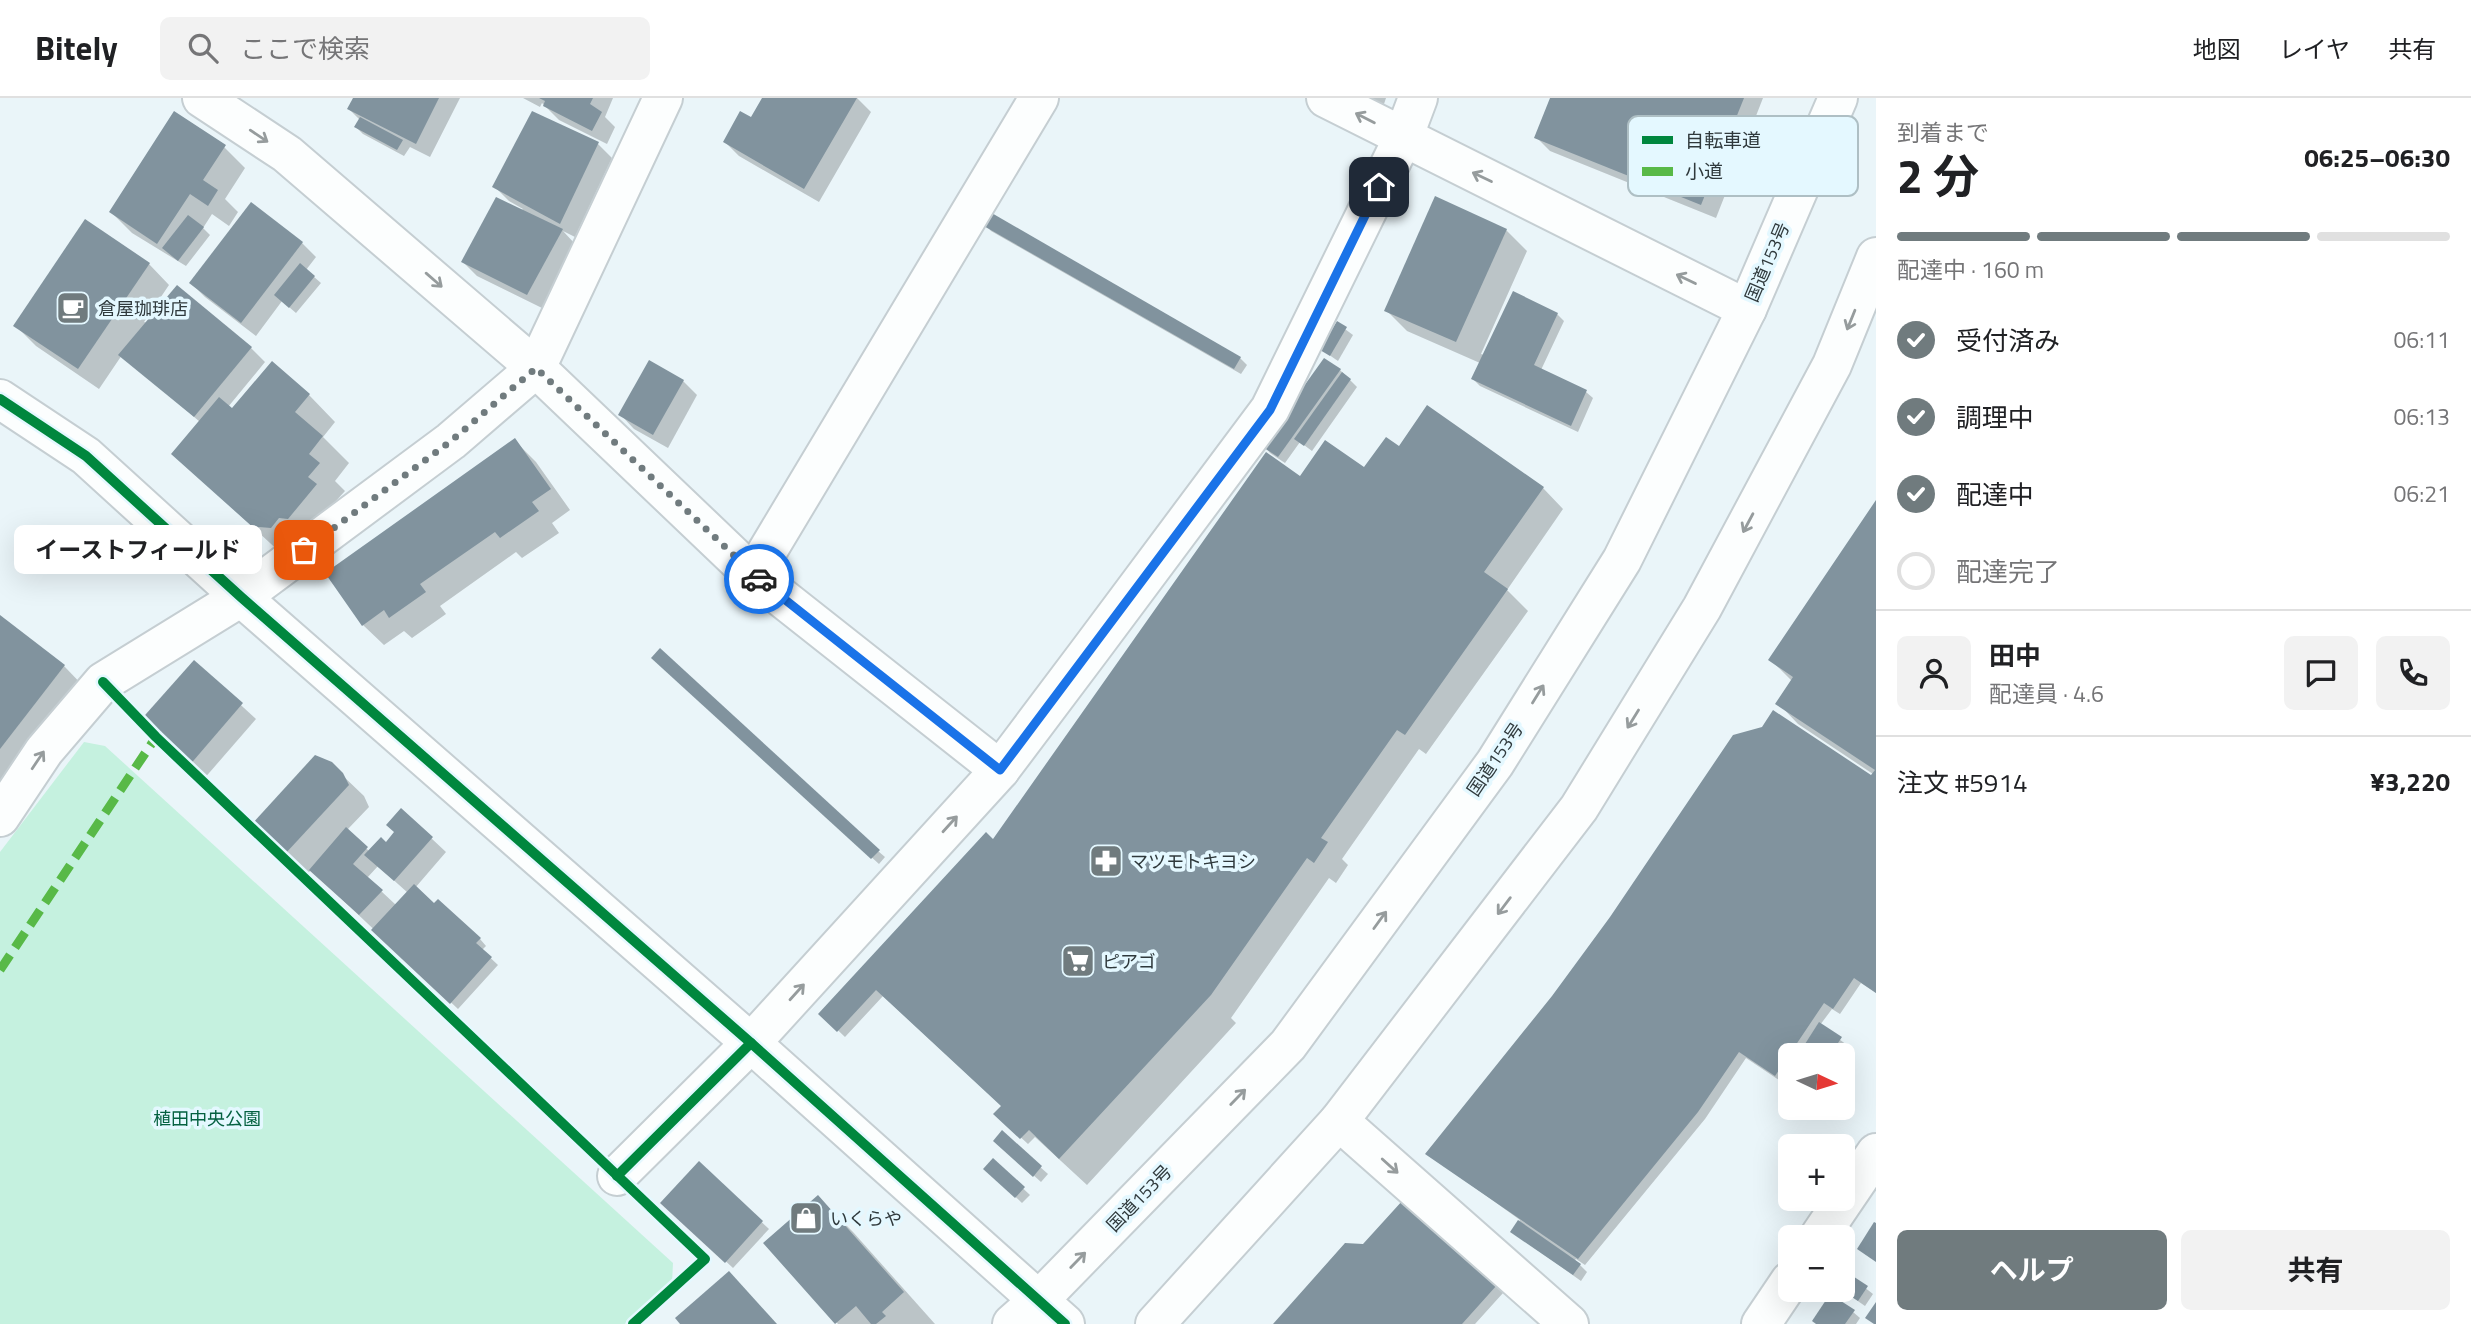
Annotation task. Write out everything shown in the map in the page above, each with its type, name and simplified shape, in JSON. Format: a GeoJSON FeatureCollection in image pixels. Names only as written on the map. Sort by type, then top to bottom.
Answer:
{"type":"FeatureCollection","features":[{"type":"Feature","properties":{"kind":"main road"},"geometry":{"type":"LineString","coordinates":[[202,98],[287,154],[536,368],[753,575],[1000,770]]}},
{"type":"Feature","properties":{"kind":"main road"},"geometry":{"type":"LineString","coordinates":[[0,817],[44,751],[103,682],[241,597],[451,441],[536,368],[663,98]]}},
{"type":"Feature","properties":{"kind":"main road"},"geometry":{"type":"LineString","coordinates":[[753,575],[1039,98]]}},
{"type":"Feature","properties":{"kind":"main road"},"geometry":{"type":"LineString","coordinates":[[1326,98],[1747,309]]}},
{"type":"Feature","properties":{"kind":"main road"},"geometry":{"type":"LineString","coordinates":[[617,1177],[751,1043],[1000,770],[1270,410],[1403,138],[1418,98]]}},
{"type":"Feature","properties":{"kind":"main road","name":"国道153号"},"geometry":{"type":"LineString","coordinates":[[1830,116],[1838,98]]}},
{"type":"Feature","properties":{"kind":"main road","name":"国道153号"},"geometry":{"type":"LineString","coordinates":[[1039,1316],[1289,1045],[1494,763],[1622,560],[1747,309],[1796,196]]}},
{"type":"Feature","properties":{"kind":"main road"},"geometry":{"type":"LineString","coordinates":[[1155,1324],[1339,1121],[1579,808],[1702,608],[1832,365],[1876,257]]}},
{"type":"Feature","properties":{"kind":"main road"},"geometry":{"type":"LineString","coordinates":[[0,399],[86,456],[241,597],[751,1043],[1039,1316]]}},
{"type":"Feature","properties":{"kind":"main road"},"geometry":{"type":"LineString","coordinates":[[1339,1121],[1569,1324]]}},
{"type":"Feature","properties":{"kind":"main road"},"geometry":{"type":"LineString","coordinates":[[1827,1225],[1876,1153]]}},
{"type":"Feature","properties":{"kind":"main road"},"geometry":{"type":"LineString","coordinates":[[1761,1324],[1778,1298]]}},
{"type":"Feature","properties":{"kind":"green space","name":"植田中央公園"},"geometry":{"type":"Polygon","coordinates":[[[84,742],[105,746],[673,1263],[672,1283],[625,1324],[0,1324],[0,852],[84,742]]]}},
{"type":"Feature","properties":{"kind":"building"},"geometry":{"type":"Polygon","coordinates":[[[353,98],[439,98],[416,144],[347,109],[353,98]]]}},
{"type":"Feature","properties":{"kind":"building"},"geometry":{"type":"Polygon","coordinates":[[[539,98],[593,98],[590,104],[602,112],[592,131],[543,106],[545,101],[539,98]]]}},
{"type":"Feature","properties":{"kind":"building"},"geometry":{"type":"Polygon","coordinates":[[[762,98],[857,98],[804,189],[723,142],[740,111],[751,117],[762,98]]]}},
{"type":"Feature","properties":{"kind":"building"},"geometry":{"type":"Polygon","coordinates":[[[1550,98],[1744,98],[1737,116],[1628,116],[1628,176],[1534,138],[1550,98]]]}},
{"type":"Feature","properties":{"kind":"building"},"geometry":{"type":"Polygon","coordinates":[[[174,111],[226,145],[203,180],[218,190],[208,206],[190,194],[157,244],[109,212],[174,111]]]}},
{"type":"Feature","properties":{"kind":"building"},"geometry":{"type":"Polygon","coordinates":[[[532,111],[599,142],[560,224],[492,187],[532,111]]]}},
{"type":"Feature","properties":{"kind":"building"},"geometry":{"type":"Polygon","coordinates":[[[360,117],[403,140],[397,150],[354,127],[360,117]]]}},
{"type":"Feature","properties":{"kind":"building"},"geometry":{"type":"Polygon","coordinates":[[[1435,196],[1507,229],[1456,342],[1384,311],[1435,196]]]}},
{"type":"Feature","properties":{"kind":"building"},"geometry":{"type":"Polygon","coordinates":[[[1679,196],[1705,196],[1701,205],[1679,196]]]}},
{"type":"Feature","properties":{"kind":"building"},"geometry":{"type":"Polygon","coordinates":[[[496,197],[563,229],[527,295],[461,262],[496,197]]]}},
{"type":"Feature","properties":{"kind":"building"},"geometry":{"type":"Polygon","coordinates":[[[251,202],[303,242],[241,323],[189,283],[251,202]]]}},
{"type":"Feature","properties":{"kind":"building"},"geometry":{"type":"Polygon","coordinates":[[[990,212],[1241,357],[1234,369],[982,225],[990,212]]]}},
{"type":"Feature","properties":{"kind":"building"},"geometry":{"type":"Polygon","coordinates":[[[188,215],[204,227],[178,261],[162,248],[188,215]]]}},
{"type":"Feature","properties":{"kind":"building"},"geometry":{"type":"Polygon","coordinates":[[[85,219],[150,263],[78,369],[13,326],[85,219]]]}},
{"type":"Feature","properties":{"kind":"building"},"geometry":{"type":"Polygon","coordinates":[[[300,263],[315,276],[289,308],[274,295],[300,263]]]}},
{"type":"Feature","properties":{"kind":"building"},"geometry":{"type":"Polygon","coordinates":[[[177,285],[252,347],[194,417],[118,355],[177,285]]]}},
{"type":"Feature","properties":{"kind":"building"},"geometry":{"type":"Polygon","coordinates":[[[1513,291],[1558,313],[1534,365],[1587,390],[1571,426],[1471,379],[1513,291]]]}},
{"type":"Feature","properties":{"kind":"building"},"geometry":{"type":"Polygon","coordinates":[[[1337,321],[1347,327],[1330,356],[1320,350],[1337,321]]]}},
{"type":"Feature","properties":{"kind":"building"},"geometry":{"type":"Polygon","coordinates":[[[1324,358],[1341,369],[1278,457],[1261,446],[1324,358]]]}},
{"type":"Feature","properties":{"kind":"building"},"geometry":{"type":"Polygon","coordinates":[[[649,360],[684,380],[653,435],[618,415],[649,360]]]}},
{"type":"Feature","properties":{"kind":"building"},"geometry":{"type":"Polygon","coordinates":[[[272,361],[310,394],[295,412],[323,436],[309,454],[320,463],[308,477],[317,484],[288,519],[279,518],[271,528],[259,527],[256,530],[171,454],[219,397],[232,408],[272,361]]]}},
{"type":"Feature","properties":{"kind":"building"},"geometry":{"type":"Polygon","coordinates":[[[1342,372],[1351,379],[1304,446],[1294,439],[1342,372]]]}},
{"type":"Feature","properties":{"kind":"building"},"geometry":{"type":"Polygon","coordinates":[[[1427,405],[1544,487],[1484,572],[1508,589],[1405,735],[1397,730],[1321,838],[1328,842],[1314,863],[1307,858],[1211,995],[1059,1159],[1029,1130],[1020,1139],[993,1114],[1001,1106],[876,990],[837,1032],[818,1014],[986,832],[993,839],[1266,452],[1300,476],[1325,440],[1364,467],[1386,437],[1399,446],[1427,405]]]}},
{"type":"Feature","properties":{"kind":"building"},"geometry":{"type":"Polygon","coordinates":[[[515,438],[551,489],[532,502],[539,511],[500,538],[495,532],[420,584],[426,592],[389,618],[384,610],[362,626],[325,573],[515,438]]]}},
{"type":"Feature","properties":{"kind":"building"},"geometry":{"type":"Polygon","coordinates":[[[1876,500],[1876,993],[1854,978],[1833,1009],[1824,1003],[1797,1043],[1778,1043],[1778,1072],[1775,1076],[1739,1052],[1698,1112],[1578,1259],[1425,1154],[1552,996],[1610,917],[1733,735],[1762,727],[1773,710],[1871,775],[1875,770],[1775,704],[1793,677],[1768,660],[1876,500]]]}},
{"type":"Feature","properties":{"kind":"building"},"geometry":{"type":"Polygon","coordinates":[[[0,615],[65,665],[0,749],[0,615]]]}},
{"type":"Feature","properties":{"kind":"building"},"geometry":{"type":"Polygon","coordinates":[[[660,648],[880,850],[871,859],[651,658],[660,648]]]}},
{"type":"Feature","properties":{"kind":"building"},"geometry":{"type":"Polygon","coordinates":[[[194,660],[243,703],[188,767],[138,723],[194,660]]]}},
{"type":"Feature","properties":{"kind":"building"},"geometry":{"type":"Polygon","coordinates":[[[315,755],[332,762],[343,773],[349,785],[285,854],[252,824],[315,755]]]}},
{"type":"Feature","properties":{"kind":"building"},"geometry":{"type":"Polygon","coordinates":[[[401,808],[433,837],[394,881],[364,855],[381,837],[386,842],[394,832],[386,825],[401,808]]]}},
{"type":"Feature","properties":{"kind":"building"},"geometry":{"type":"Polygon","coordinates":[[[346,827],[368,847],[353,864],[383,890],[359,915],[309,870],[346,827]]]}},
{"type":"Feature","properties":{"kind":"building"},"geometry":{"type":"Polygon","coordinates":[[[414,884],[434,903],[438,899],[481,938],[476,943],[492,957],[450,1004],[371,930],[414,884]]]}},
{"type":"Feature","properties":{"kind":"building"},"geometry":{"type":"Polygon","coordinates":[[[1819,1022],[1842,1037],[1838,1043],[1806,1043],[1819,1022]]]}},
{"type":"Feature","properties":{"kind":"building"},"geometry":{"type":"Polygon","coordinates":[[[1002,1130],[1042,1166],[1033,1177],[993,1141],[1002,1130]]]}},
{"type":"Feature","properties":{"kind":"building"},"geometry":{"type":"Polygon","coordinates":[[[993,1158],[1025,1187],[1015,1198],[983,1169],[993,1158]]]}},
{"type":"Feature","properties":{"kind":"building"},"geometry":{"type":"Polygon","coordinates":[[[699,1161],[763,1221],[725,1263],[660,1203],[699,1161]]]}},
{"type":"Feature","properties":{"kind":"building"},"geometry":{"type":"Polygon","coordinates":[[[818,1195],[904,1292],[882,1312],[886,1316],[876,1324],[871,1324],[856,1306],[835,1324],[763,1243],[818,1195]]]}},
{"type":"Feature","properties":{"kind":"building"},"geometry":{"type":"Polygon","coordinates":[[[1403,1200],[1497,1285],[1462,1324],[1273,1324],[1345,1243],[1363,1244],[1403,1200]]]}},
{"type":"Feature","properties":{"kind":"building"},"geometry":{"type":"Polygon","coordinates":[[[1518,1220],[1581,1264],[1573,1275],[1510,1232],[1518,1220]]]}},
{"type":"Feature","properties":{"kind":"building"},"geometry":{"type":"Polygon","coordinates":[[[1874,1222],[1876,1223],[1876,1262],[1857,1249],[1874,1222]]]}},
{"type":"Feature","properties":{"kind":"building"},"geometry":{"type":"Polygon","coordinates":[[[729,1271],[777,1324],[680,1324],[675,1318],[729,1271]]]}},
{"type":"Feature","properties":{"kind":"building"},"geometry":{"type":"Polygon","coordinates":[[[1855,1278],[1868,1286],[1858,1301],[1855,1299],[1855,1278]]]}},
{"type":"Feature","properties":{"kind":"building"},"geometry":{"type":"Polygon","coordinates":[[[1825,1302],[1842,1302],[1855,1310],[1845,1324],[1816,1324],[1812,1321],[1825,1302]]]}},
{"type":"Feature","properties":{"kind":"building"},"geometry":{"type":"Polygon","coordinates":[[[1876,1302],[1876,1324],[1874,1324],[1865,1318],[1876,1302]]]}},
{"type":"Feature","properties":{"kind":"marked path"},"geometry":{"type":"LineString","coordinates":[[0,970],[156,737]]}},
{"type":"Feature","properties":{"kind":"cycle path"},"geometry":{"type":"LineString","coordinates":[[0,399],[86,456],[241,597],[751,1043],[1065,1324]]}},
{"type":"Feature","properties":{"kind":"cycle path"},"geometry":{"type":"LineString","coordinates":[[103,682],[156,737],[705,1259],[633,1324]]}},
{"type":"Feature","properties":{"kind":"cycle path"},"geometry":{"type":"LineString","coordinates":[[617,1176],[751,1043]]}},
{"type":"Feature","properties":{"kind":"way so far"},"geometry":{"type":"LineString","coordinates":[[304,550],[451,441],[536,368],[759,579]]}},
{"type":"Feature","properties":{"kind":"place","name":"倉屋珈琲店"},"geometry":{"type":"Point","coordinates":[73,308]}},
{"type":"Feature","properties":{"kind":"place","name":"イーストフィールド"},"geometry":{"type":"Point","coordinates":[304,550]}},
{"type":"Feature","properties":{"kind":"place","name":"マツモトキヨシ"},"geometry":{"type":"Point","coordinates":[1106,861]}},
{"type":"Feature","properties":{"kind":"place","name":"ピアゴ"},"geometry":{"type":"Point","coordinates":[1078,961]}},
{"type":"Feature","properties":{"kind":"place","name":"いくらや"},"geometry":{"type":"Point","coordinates":[806,1218]}},
{"type":"Feature","properties":{"kind":"route"},"geometry":{"type":"LineString","coordinates":[[759,579],[1000,770],[1270,410],[1379,187]]}}]}
